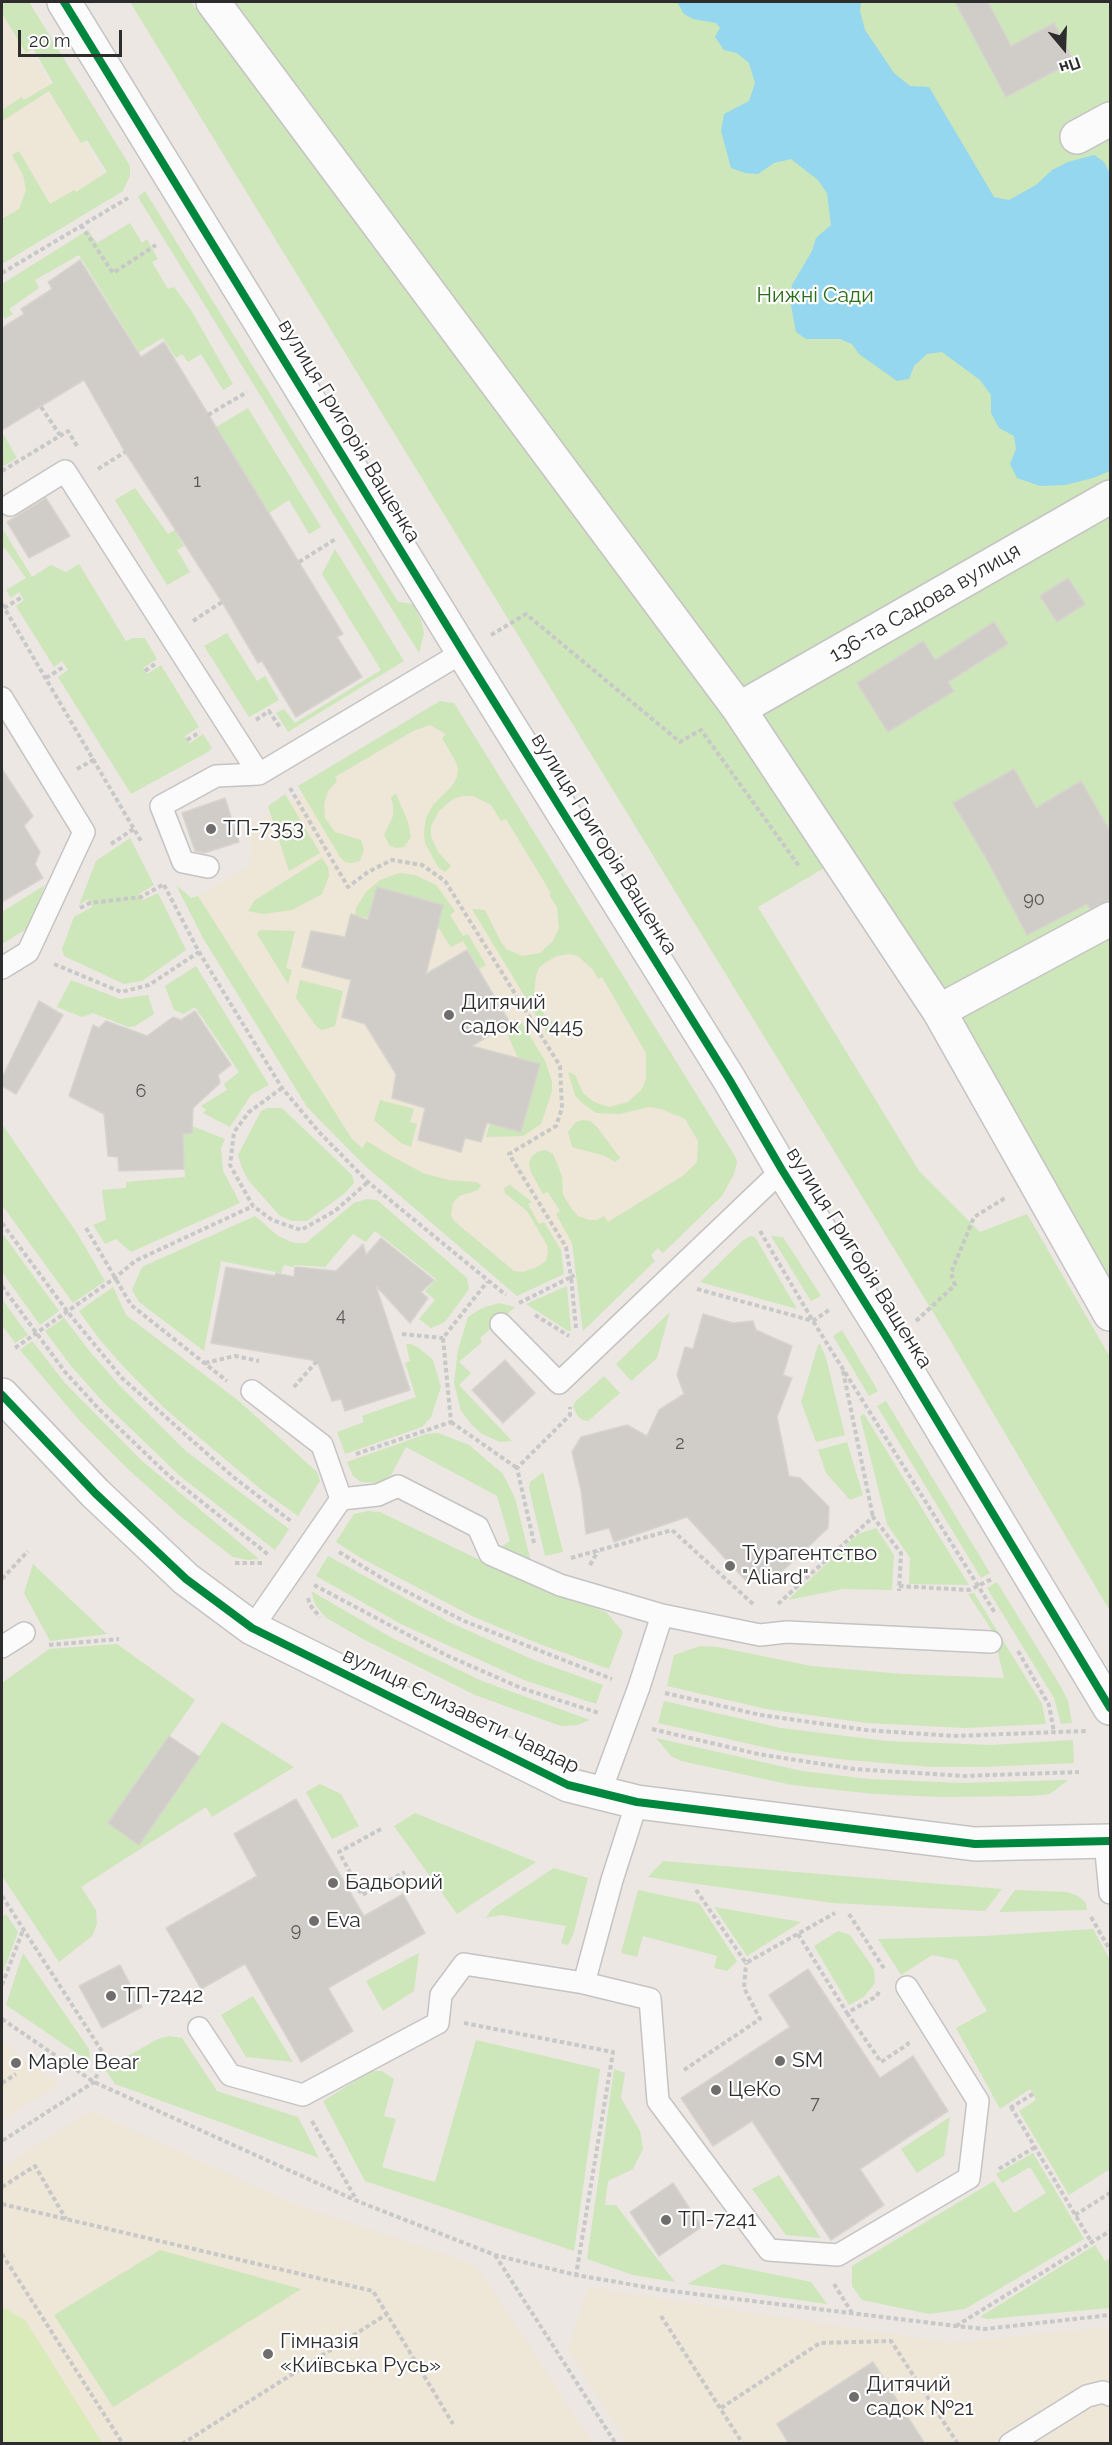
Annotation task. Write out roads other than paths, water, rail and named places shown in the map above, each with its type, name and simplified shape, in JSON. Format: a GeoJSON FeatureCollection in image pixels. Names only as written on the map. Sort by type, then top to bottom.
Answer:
{"type":"FeatureCollection","features":[{"type":"Feature","properties":{"kind":"street","name":"вулиця Григорія Ващенка"},"geometry":{"type":"LineString","coordinates":[[64,2],[473,646],[782,1170],[889,1341],[1110,1708]]}},
{"type":"Feature","properties":{"kind":"street"},"geometry":{"type":"LineString","coordinates":[[213,2],[739,710],[939,1011],[1110,1314]]}},
{"type":"Feature","properties":{"kind":"street"},"geometry":{"type":"LineString","coordinates":[[1077,137],[1110,119]]}},
{"type":"Feature","properties":{"kind":"street","name":"136-та Садова вулиця"},"geometry":{"type":"LineString","coordinates":[[739,710],[1110,497]]}},
{"type":"Feature","properties":{"kind":"street"},"geometry":{"type":"LineString","coordinates":[[939,1011],[1110,919]]}},
{"type":"Feature","properties":{"kind":"street","name":"вулиця Єлизавети Чавдар"},"geometry":{"type":"LineString","coordinates":[[2,1395],[95,1493],[186,1579],[252,1628],[567,1785],[637,1802],[975,1844],[1108,1841]]}},
{"type":"Feature","properties":{"kind":"lane"},"geometry":{"type":"LineString","coordinates":[[10,505],[65,471],[259,774]]}},
{"type":"Feature","properties":{"kind":"lane"},"geometry":{"type":"LineString","coordinates":[[208,867],[183,862],[161,806],[216,776],[259,774],[473,646]]}},
{"type":"Feature","properties":{"kind":"lane"},"geometry":{"type":"LineString","coordinates":[[2,698],[84,832],[28,952],[2,968]]}},
{"type":"Feature","properties":{"kind":"lane"},"geometry":{"type":"LineString","coordinates":[[501,1324],[559,1383],[782,1170]]}},
{"type":"Feature","properties":{"kind":"lane"},"geometry":{"type":"LineString","coordinates":[[252,1391],[322,1445],[341,1498]]}},
{"type":"Feature","properties":{"kind":"lane"},"geometry":{"type":"LineString","coordinates":[[341,1498],[378,1495],[398,1486],[478,1527],[490,1554],[560,1585],[662,1615],[760,1635],[787,1632],[991,1642]]}},
{"type":"Feature","properties":{"kind":"lane"},"geometry":{"type":"LineString","coordinates":[[252,1628],[341,1498]]}},
{"type":"Feature","properties":{"kind":"lane"},"geometry":{"type":"LineString","coordinates":[[600,1793],[662,1615]]}},
{"type":"Feature","properties":{"kind":"lane"},"geometry":{"type":"LineString","coordinates":[[2,1647],[24,1633]]}},
{"type":"Feature","properties":{"kind":"lane"},"geometry":{"type":"LineString","coordinates":[[584,1983],[612,1880],[637,1802]]}},
{"type":"Feature","properties":{"kind":"lane"},"geometry":{"type":"LineString","coordinates":[[1108,1841],[1110,1893]]}},
{"type":"Feature","properties":{"kind":"lane"},"geometry":{"type":"LineString","coordinates":[[199,2028],[230,2075],[303,2095],[438,2023],[441,1995],[464,1964],[584,1983],[650,1999],[658,2101],[769,2250],[838,2255],[969,2178],[978,2101],[907,1987]]}},
{"type":"Feature","properties":{"kind":"lane"},"geometry":{"type":"LineString","coordinates":[[1010,2444],[1087,2396],[1102,2392],[1110,2395]]}},
{"type":"Feature","properties":{"kind":"water"},"geometry":{"type":"Polygon","coordinates":[[[677,2],[861,2],[860,11],[865,30],[894,73],[910,86],[929,87],[994,197],[1009,200],[1036,185],[1052,170],[1068,162],[1094,155],[1104,162],[1110,174],[1110,471],[1065,485],[1040,486],[1017,478],[1010,464],[1016,449],[1014,436],[999,428],[991,413],[991,395],[980,380],[942,352],[927,354],[914,366],[909,379],[897,381],[859,354],[852,344],[840,339],[806,339],[796,332],[790,300],[792,285],[812,251],[816,238],[831,225],[827,193],[818,180],[791,159],[774,163],[758,174],[745,173],[731,168],[721,131],[724,114],[749,101],[755,83],[749,63],[737,53],[724,50],[715,37],[720,28],[716,23],[693,19],[684,14],[677,2]]]}},
{"type":"Feature","properties":{"kind":"place","name":"ТП-7353"},"geometry":{"type":"Point","coordinates":[211,829]}},
{"type":"Feature","properties":{"kind":"place","name":"Дитячий садок №445"},"geometry":{"type":"Point","coordinates":[449,1015]}},
{"type":"Feature","properties":{"kind":"place","name":"Турагентство \"Aliard\""},"geometry":{"type":"Point","coordinates":[730,1566]}},
{"type":"Feature","properties":{"kind":"place","name":"Бадьорий"},"geometry":{"type":"Point","coordinates":[333,1883]}},
{"type":"Feature","properties":{"kind":"place","name":"Eva"},"geometry":{"type":"Point","coordinates":[314,1921]}},
{"type":"Feature","properties":{"kind":"place","name":"ТП-7242"},"geometry":{"type":"Point","coordinates":[111,1996]}},
{"type":"Feature","properties":{"kind":"place","name":"SM"},"geometry":{"type":"Point","coordinates":[780,2061]}},
{"type":"Feature","properties":{"kind":"place","name":"Maple Bear"},"geometry":{"type":"Point","coordinates":[16,2063]}},
{"type":"Feature","properties":{"kind":"place","name":"ЦеКо"},"geometry":{"type":"Point","coordinates":[716,2090]}},
{"type":"Feature","properties":{"kind":"place","name":"ТП-7241"},"geometry":{"type":"Point","coordinates":[666,2220]}},
{"type":"Feature","properties":{"kind":"place","name":"Гімназія «Київська Русь»"},"geometry":{"type":"Point","coordinates":[268,2354]}},
{"type":"Feature","properties":{"kind":"place","name":"Дитячий садок №21"},"geometry":{"type":"Point","coordinates":[854,2397]}},
{"type":"Feature","properties":{"kind":"park label","name":"Нижні Сади"},"geometry":{"type":"Point","coordinates":[815,296]}}]}
